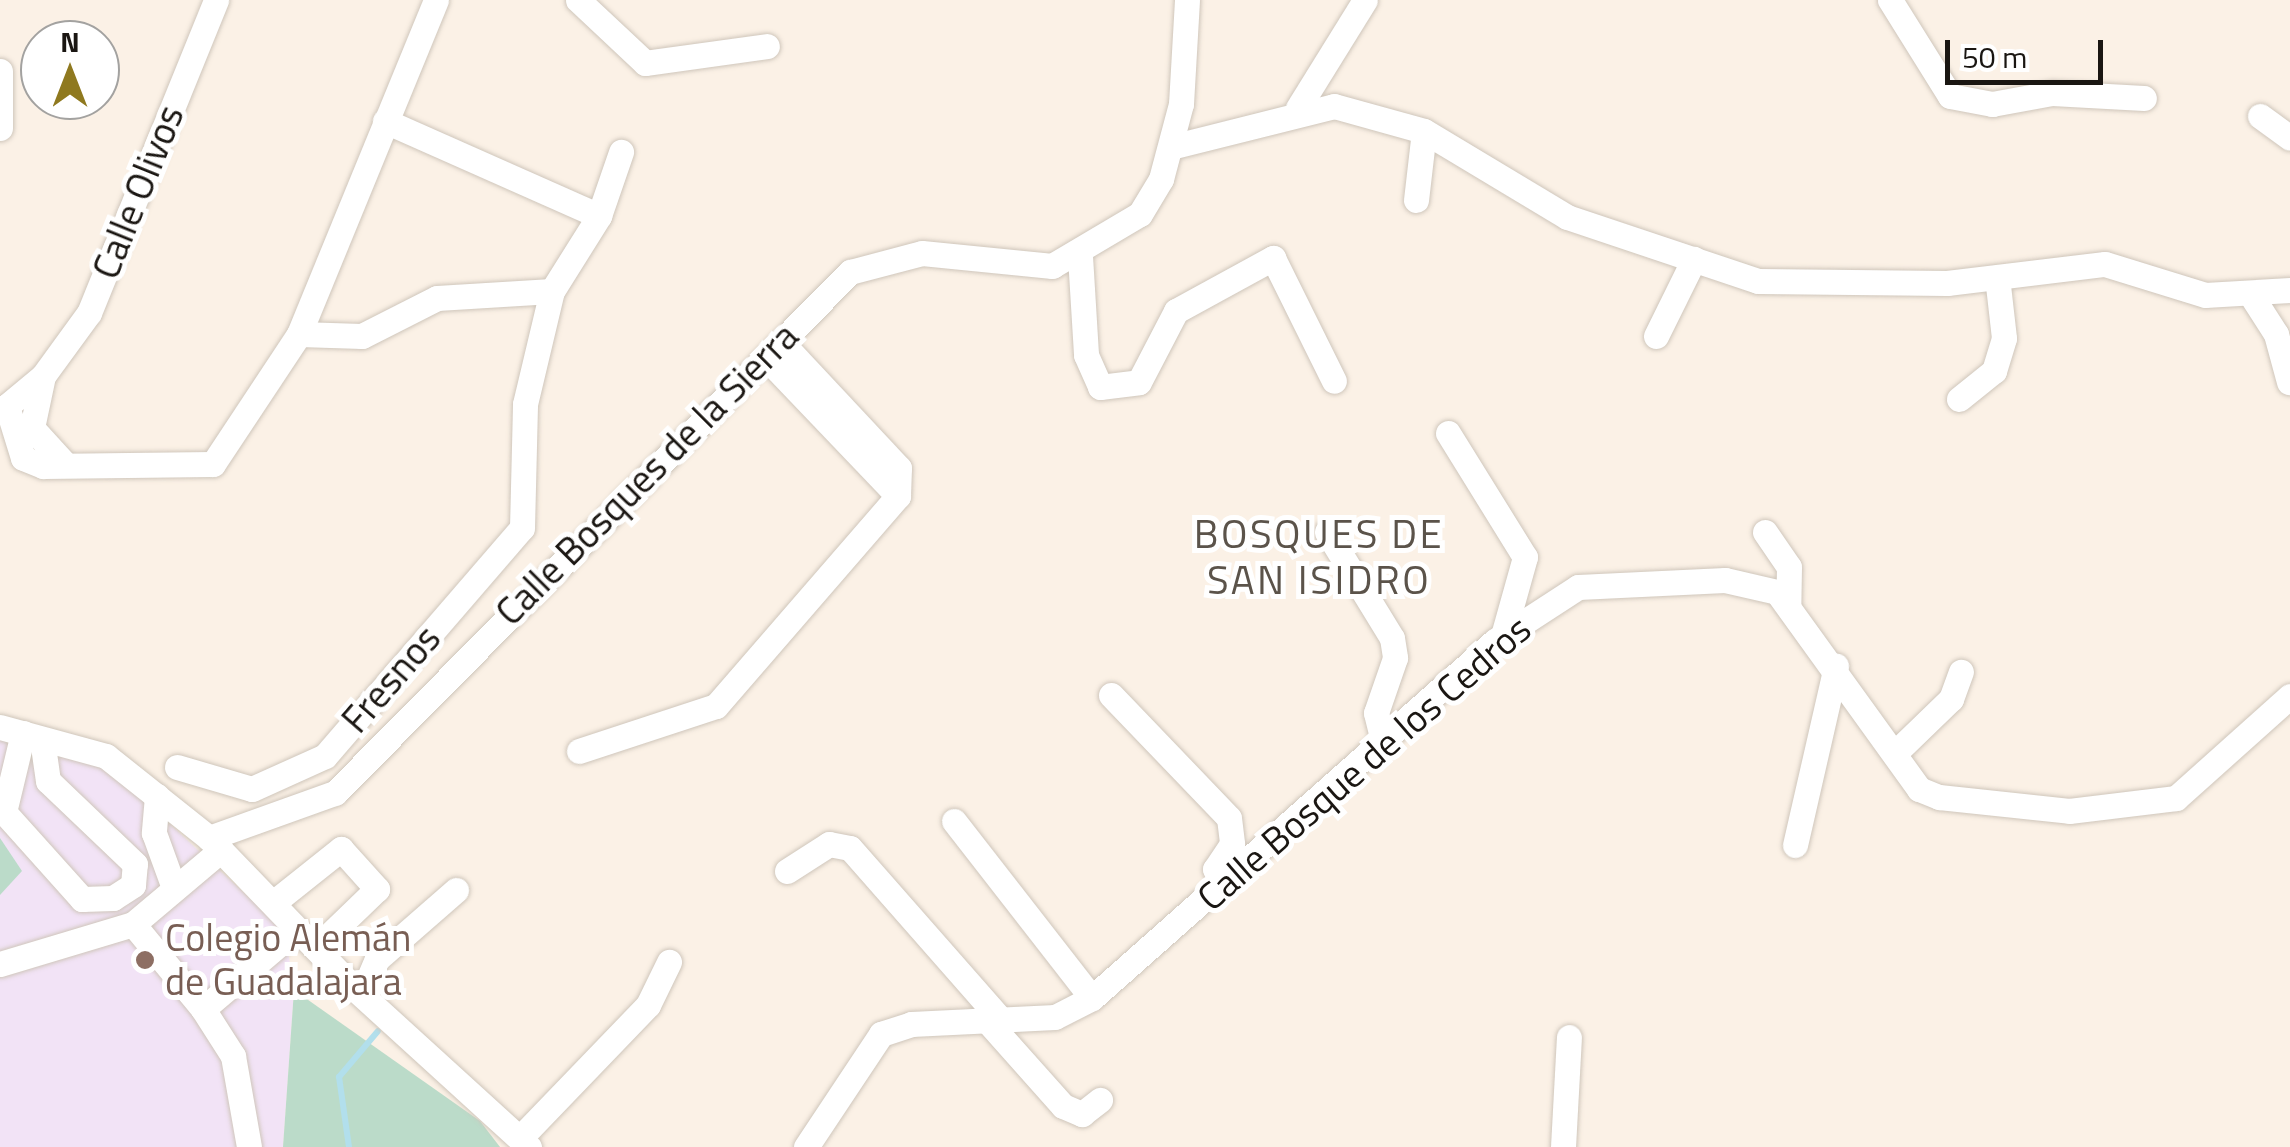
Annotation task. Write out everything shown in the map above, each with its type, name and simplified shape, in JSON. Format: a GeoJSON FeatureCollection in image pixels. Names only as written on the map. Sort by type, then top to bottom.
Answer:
{"type":"FeatureCollection","features":[{"type":"Feature","properties":{"kind":"street","name":"Calle Olivos"},"geometry":{"type":"LineString","coordinates":[[216,0],[89,313],[44,376],[32,428],[63,462],[213,464],[298,334]]}},
{"type":"Feature","properties":{"kind":"street"},"geometry":{"type":"LineString","coordinates":[[436,0],[298,334],[362,336],[437,298],[552,291]]}},
{"type":"Feature","properties":{"kind":"street"},"geometry":{"type":"LineString","coordinates":[[578,0],[645,63],[768,46]]}},
{"type":"Feature","properties":{"kind":"street","name":"Calle Bosques de la Sierra"},"geometry":{"type":"LineString","coordinates":[[133,924],[215,844],[336,794],[517,600],[776,352],[837,284],[882,257],[922,253],[1024,270],[1080,256],[1140,214],[1171,148],[1187,0]]}},
{"type":"Feature","properties":{"kind":"street"},"geometry":{"type":"LineString","coordinates":[[1298,108],[1364,0]]}},
{"type":"Feature","properties":{"kind":"street"},"geometry":{"type":"LineString","coordinates":[[1890,0],[1950,96],[1992,104],[2052,93],[2144,98]]}},
{"type":"Feature","properties":{"kind":"street"},"geometry":{"type":"LineString","coordinates":[[0,71],[0,128]]}},
{"type":"Feature","properties":{"kind":"street"},"geometry":{"type":"LineString","coordinates":[[1171,148],[1298,108],[1365,110],[1424,130],[1567,217],[1758,281],[1997,277],[2105,264],[2205,295],[2290,290]]}},
{"type":"Feature","properties":{"kind":"street"},"geometry":{"type":"LineString","coordinates":[[2260,116],[2290,138]]}},
{"type":"Feature","properties":{"kind":"street"},"geometry":{"type":"LineString","coordinates":[[385,122],[600,216]]}},
{"type":"Feature","properties":{"kind":"street"},"geometry":{"type":"LineString","coordinates":[[1416,200],[1424,130]]}},
{"type":"Feature","properties":{"kind":"street","name":"Fresnos"},"geometry":{"type":"LineString","coordinates":[[177,767],[252,789],[324,756],[522,528],[525,404],[552,291],[600,216],[621,152]]}},
{"type":"Feature","properties":{"kind":"street"},"geometry":{"type":"LineString","coordinates":[[1080,256],[1086,355],[1100,387],[1139,382],[1176,310],[1273,258],[1334,382]]}},
{"type":"Feature","properties":{"kind":"street"},"geometry":{"type":"LineString","coordinates":[[1656,336],[1694,259]]}},
{"type":"Feature","properties":{"kind":"street"},"geometry":{"type":"LineString","coordinates":[[1960,399],[1994,370],[2004,338],[1997,277]]}},
{"type":"Feature","properties":{"kind":"street"},"geometry":{"type":"LineString","coordinates":[[2250,295],[2276,334],[2289,382]]}},
{"type":"Feature","properties":{"kind":"street"},"geometry":{"type":"LineString","coordinates":[[579,751],[716,706],[898,496],[899,468],[776,352]]}},
{"type":"Feature","properties":{"kind":"street"},"geometry":{"type":"LineString","coordinates":[[1448,433],[1524,557],[1503,636]]}},
{"type":"Feature","properties":{"kind":"street"},"geometry":{"type":"LineString","coordinates":[[1327,532],[1392,638],[1396,658],[1376,713],[1383,741]]}},
{"type":"Feature","properties":{"kind":"street"},"geometry":{"type":"LineString","coordinates":[[1765,532],[1788,567],[1788,606]]}},
{"type":"Feature","properties":{"kind":"street","name":"Calle Bosque de los Cedros"},"geometry":{"type":"LineString","coordinates":[[806,1147],[881,1034],[911,1024],[1054,1016],[1092,998],[1503,636],[1578,588],[1725,580],[1777,592],[1836,666],[1919,788],[1939,797],[2069,811],[2176,798],[2290,696]]}},
{"type":"Feature","properties":{"kind":"street"},"geometry":{"type":"LineString","coordinates":[[1795,845],[1836,666]]}},
{"type":"Feature","properties":{"kind":"street"},"geometry":{"type":"LineString","coordinates":[[1896,753],[1951,700],[1961,672]]}},
{"type":"Feature","properties":{"kind":"street"},"geometry":{"type":"LineString","coordinates":[[1111,695],[1229,818],[1232,844],[1215,868],[1223,883]]}},
{"type":"Feature","properties":{"kind":"street"},"geometry":{"type":"LineString","coordinates":[[14,732],[48,781],[135,864],[133,885],[113,898],[82,900],[4,812],[14,732]]}},
{"type":"Feature","properties":{"kind":"street"},"geometry":{"type":"LineString","coordinates":[[14,732],[106,756],[157,796],[215,844],[362,994],[524,1142],[648,1005],[670,962]]}},
{"type":"Feature","properties":{"kind":"street"},"geometry":{"type":"LineString","coordinates":[[157,796],[154,833],[174,888]]}},
{"type":"Feature","properties":{"kind":"street"},"geometry":{"type":"LineString","coordinates":[[954,822],[1092,998]]}},
{"type":"Feature","properties":{"kind":"street"},"geometry":{"type":"LineString","coordinates":[[787,871],[828,844],[850,848],[1074,1114],[1100,1100]]}},
{"type":"Feature","properties":{"kind":"street"},"geometry":{"type":"LineString","coordinates":[[273,903],[341,849],[378,888],[316,948]]}},
{"type":"Feature","properties":{"kind":"street"},"geometry":{"type":"LineString","coordinates":[[362,994],[377,959],[456,890]]}},
{"type":"Feature","properties":{"kind":"street"},"geometry":{"type":"LineString","coordinates":[[0,964],[133,924],[203,1009],[233,1056],[249,1147]]}},
{"type":"Feature","properties":{"kind":"street"},"geometry":{"type":"LineString","coordinates":[[203,1009],[297,929]]}},
{"type":"Feature","properties":{"kind":"street"},"geometry":{"type":"LineString","coordinates":[[1563,1147],[1569,1036]]}},
{"type":"Feature","properties":{"kind":"shaded area","name":"Colegio Alemán de Guadalajara"},"geometry":{"type":"Polygon","coordinates":[[[0,735],[100,759],[285,931],[294,990],[283,1147],[0,1147],[0,735]]]}},
{"type":"Feature","properties":{"kind":"green space"},"geometry":{"type":"Polygon","coordinates":[[[0,838],[22,871],[0,895],[0,838]]]}},
{"type":"Feature","properties":{"kind":"green space"},"geometry":{"type":"Polygon","coordinates":[[[294,990],[480,1121],[500,1147],[283,1147],[294,990]]]}},
{"type":"Feature","properties":{"kind":"waterway"},"geometry":{"type":"LineString","coordinates":[[349,1147],[339,1077],[378,1031]]}},
{"type":"Feature","properties":{"kind":"place","name":"Colegio Alemán de Guadalajara"},"geometry":{"type":"Point","coordinates":[145,960]}},
{"type":"Feature","properties":{"kind":"district","name":"BOSQUES DE SAN ISIDRO"},"geometry":{"type":"Point","coordinates":[1319,557]}}]}
